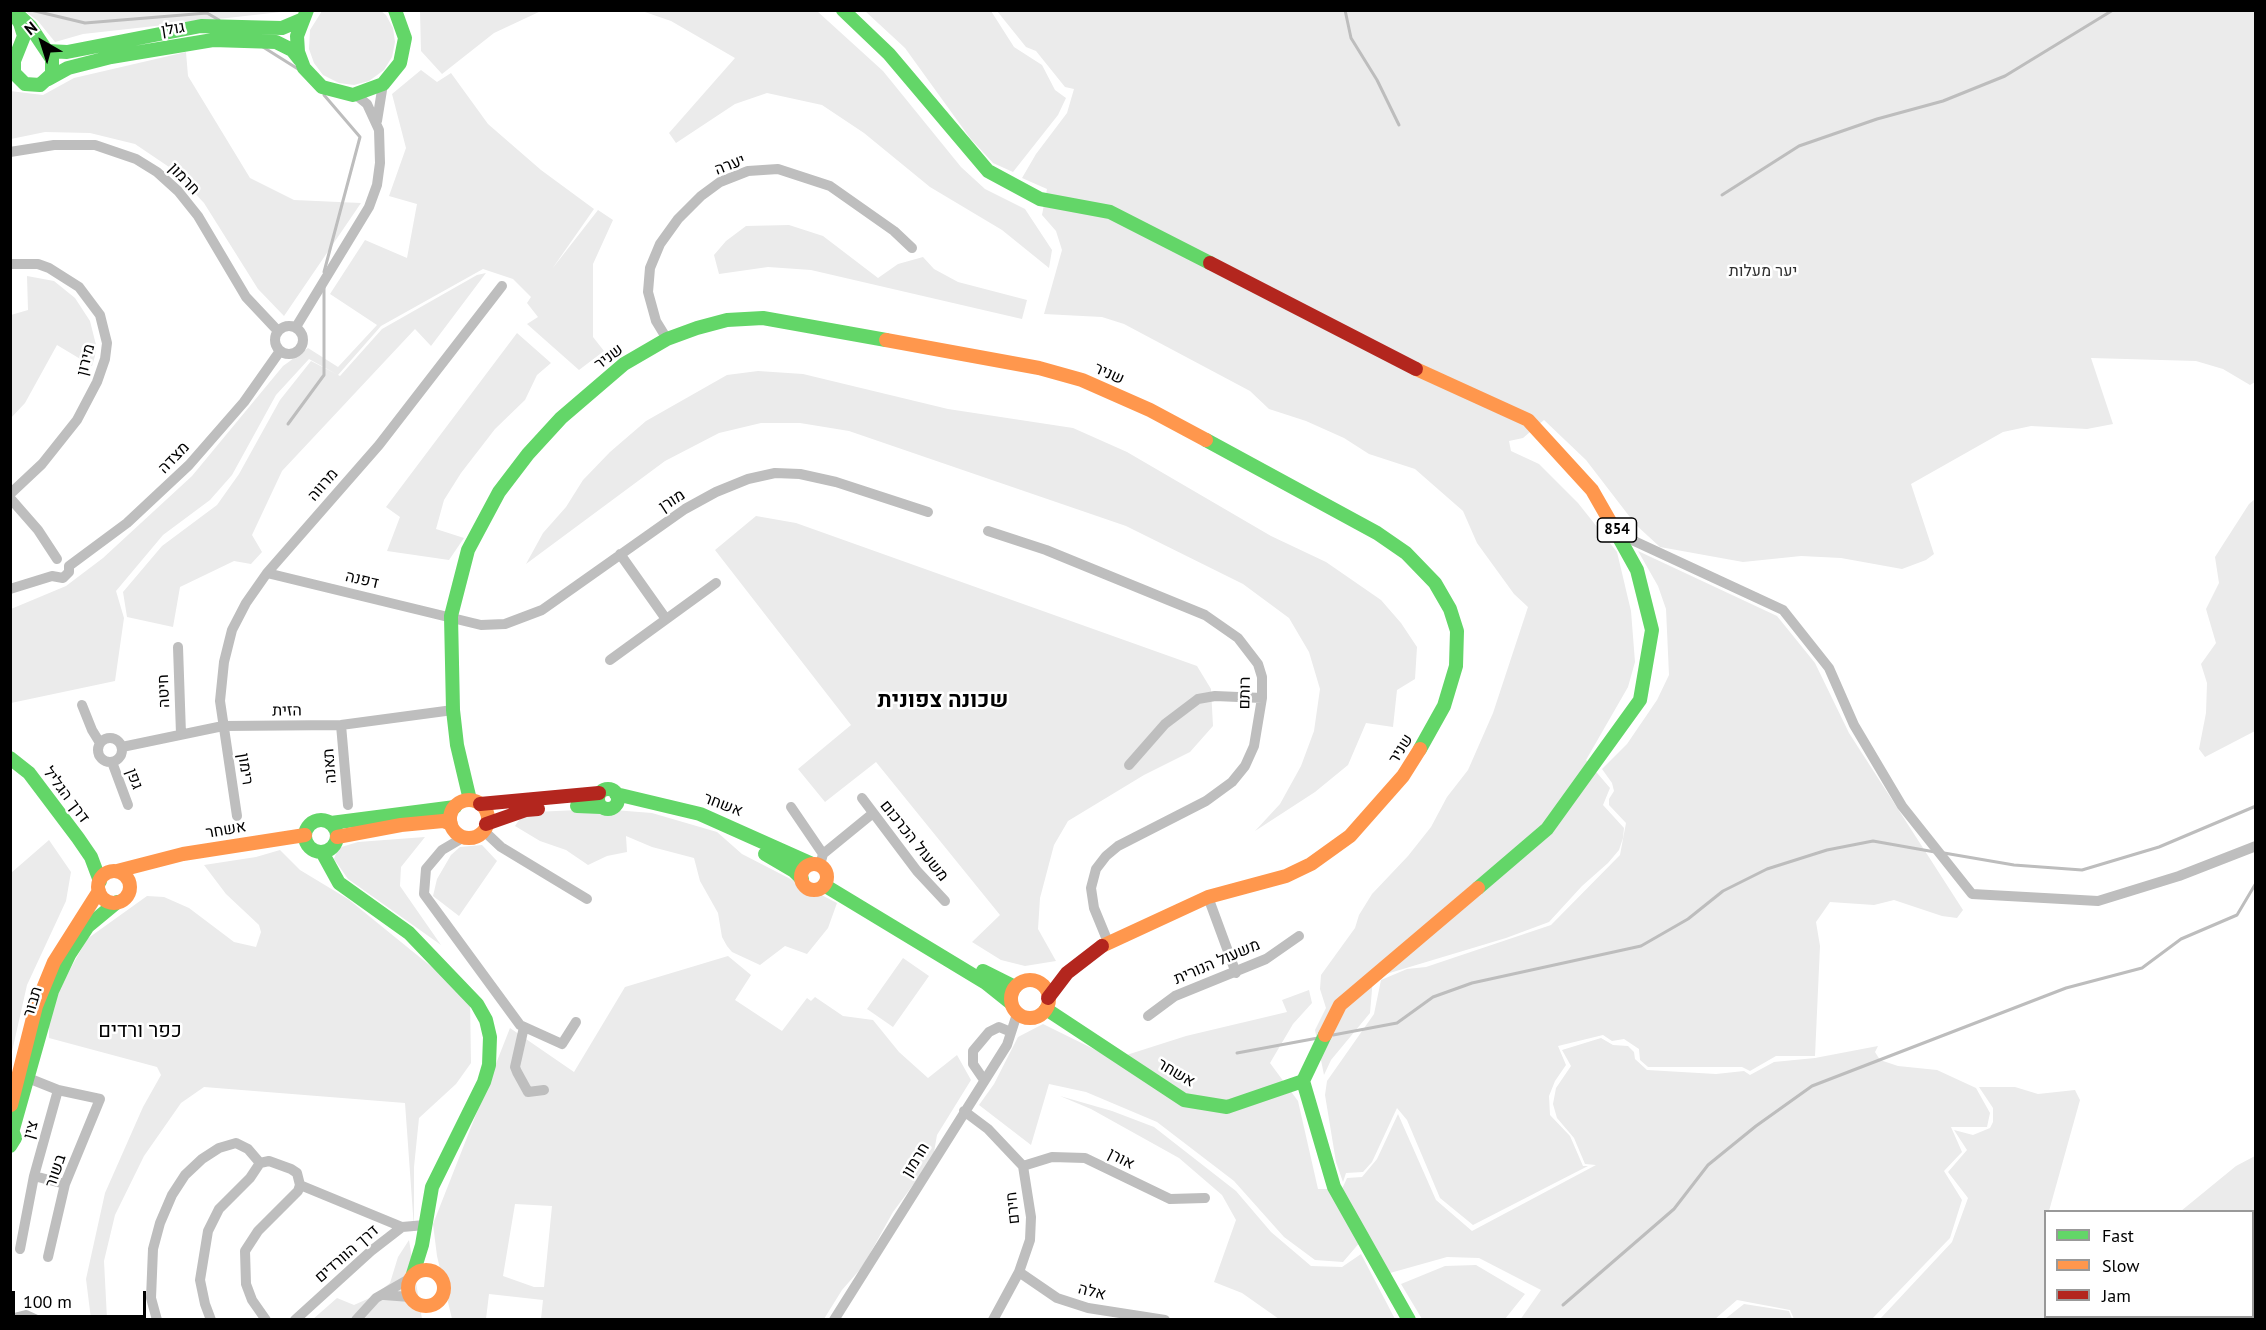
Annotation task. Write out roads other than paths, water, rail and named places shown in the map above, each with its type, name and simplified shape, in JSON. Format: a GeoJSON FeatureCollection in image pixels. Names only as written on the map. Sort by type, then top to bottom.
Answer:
{"type":"FeatureCollection","features":[{"type":"Feature","properties":{"kind":"main road"},"geometry":{"type":"LineString","coordinates":[[12,10],[30,26],[53,65],[48,79],[34,86],[16,82],[13,70],[23,31],[12,10]]}},
{"type":"Feature","properties":{"kind":"main road","name":"854"},"geometry":{"type":"LineString","coordinates":[[843,10],[889,54],[988,171],[1040,199],[1110,212],[1430,376],[1528,420],[1592,490],[1619,534],[1637,570],[1652,630],[1640,700],[1547,829],[1340,1005],[1303,1082]]}},
{"type":"Feature","properties":{"kind":"main road"},"geometry":{"type":"LineString","coordinates":[[356,95],[370,92],[383,84],[396,70],[403,55],[404,30],[397,12]]}},
{"type":"Feature","properties":{"kind":"main road"},"geometry":{"type":"LineString","coordinates":[[300,60],[297,44],[304,15]]}},
{"type":"Feature","properties":{"kind":"main road","name":"גולן"},"geometry":{"type":"LineString","coordinates":[[45,50],[67,52],[134,37],[201,26],[238,25],[282,28],[304,15]]}},
{"type":"Feature","properties":{"kind":"main road","name":"גולן"},"geometry":{"type":"LineString","coordinates":[[48,79],[68,68],[111,57],[213,40],[276,42],[290,49],[309,75],[322,87],[337,93],[356,95]]}},
{"type":"Feature","properties":{"kind":"main road"},"geometry":{"type":"LineString","coordinates":[[15,56],[32,46],[45,50]]}},
{"type":"Feature","properties":{"kind":"main road","name":"שניר"},"geometry":{"type":"LineString","coordinates":[[475,802],[457,745],[453,710],[451,616],[468,550],[499,492],[561,418],[624,364],[667,339],[727,320],[763,318],[1027,366],[1082,380],[1150,410],[1377,533],[1419,564],[1435,583],[1450,609],[1457,631],[1456,666],[1444,706],[1403,776],[1350,836],[1311,864],[1286,876],[1208,897],[1108,942],[1067,973],[1047,1003]]}},
{"type":"Feature","properties":{"kind":"main road","name":"דרך הגליל"},"geometry":{"type":"LineString","coordinates":[[10,758],[29,773],[91,856],[100,886]]}},
{"type":"Feature","properties":{"kind":"main road","name":"אשחר"},"geometry":{"type":"LineString","coordinates":[[616,800],[629,799],[678,807],[700,814],[821,869],[972,965],[1016,987]]}},
{"type":"Feature","properties":{"kind":"main road"},"geometry":{"type":"LineString","coordinates":[[426,1320],[414,1301],[411,1277],[438,1172],[477,1098],[489,1065],[490,1037],[486,1020],[477,1004],[409,933],[339,883],[322,852],[308,845],[305,835],[312,822],[321,820],[331,823],[445,810],[475,802],[600,800]]}},
{"type":"Feature","properties":{"kind":"main road"},"geometry":{"type":"LineString","coordinates":[[600,800],[607,809],[616,800]]}},
{"type":"Feature","properties":{"kind":"main road"},"geometry":{"type":"LineString","coordinates":[[338,837],[401,825],[443,821],[451,824],[458,834],[471,838],[485,827],[526,810],[592,804],[600,800]]}},
{"type":"Feature","properties":{"kind":"main road","name":"אשחר"},"geometry":{"type":"LineString","coordinates":[[616,800],[675,814],[726,832],[787,866],[802,879]]}},
{"type":"Feature","properties":{"kind":"main road"},"geometry":{"type":"LineString","coordinates":[[475,802],[487,813],[485,827]]}},
{"type":"Feature","properties":{"kind":"main road"},"geometry":{"type":"LineString","coordinates":[[451,824],[455,807]]}},
{"type":"Feature","properties":{"kind":"main road"},"geometry":{"type":"LineString","coordinates":[[322,852],[331,849],[338,837],[331,823]]}},
{"type":"Feature","properties":{"kind":"main road","name":"אשחר"},"geometry":{"type":"LineString","coordinates":[[115,871],[183,854],[305,835]]}},
{"type":"Feature","properties":{"kind":"main road","name":"דרך הגליל"},"geometry":{"type":"LineString","coordinates":[[91,856],[115,871]]}},
{"type":"Feature","properties":{"kind":"main road"},"geometry":{"type":"LineString","coordinates":[[130,892],[128,879],[115,871],[100,886],[104,899],[117,902],[125,899],[154,863]]}},
{"type":"Feature","properties":{"kind":"main road"},"geometry":{"type":"LineString","coordinates":[[821,869],[813,890],[806,886],[802,879],[803,872],[821,869]]}},
{"type":"Feature","properties":{"kind":"main road","name":"אשחר"},"geometry":{"type":"LineString","coordinates":[[821,869],[986,983],[1014,1008]]}},
{"type":"Feature","properties":{"kind":"main road","name":"תבור"},"geometry":{"type":"LineString","coordinates":[[10,1105],[36,1006],[54,962],[100,886]]}},
{"type":"Feature","properties":{"kind":"main road","name":"תבור"},"geometry":{"type":"LineString","coordinates":[[10,1146],[15,1138],[12,1127],[52,991],[69,955],[88,926],[117,902]]}},
{"type":"Feature","properties":{"kind":"main road","name":"שניר"},"geometry":{"type":"LineString","coordinates":[[1037,982],[1067,973]]}},
{"type":"Feature","properties":{"kind":"main road"},"geometry":{"type":"LineString","coordinates":[[1026,981],[1037,982],[1047,990],[1047,1003],[1033,1018],[1014,1008],[1016,987],[1026,981]]}},
{"type":"Feature","properties":{"kind":"main road","name":"אשחר"},"geometry":{"type":"LineString","coordinates":[[1047,1003],[1184,1100],[1227,1107],[1303,1082]]}},
{"type":"Feature","properties":{"kind":"main road"},"geometry":{"type":"LineString","coordinates":[[1303,1082],[1334,1187],[1409,1320]]}},
{"type":"Feature","properties":{"kind":"main road"},"geometry":{"type":"LineString","coordinates":[[422,1241],[426,1258],[444,1288],[436,1303],[433,1320]]}},
{"type":"Feature","properties":{"kind":"main road"},"geometry":{"type":"LineString","coordinates":[[411,1277],[424,1269],[436,1272]]}},
{"type":"Feature","properties":{"kind":"main road"},"geometry":{"type":"LineString","coordinates":[[414,1301],[436,1303]]}},
{"type":"Feature","properties":{"kind":"street"},"geometry":{"type":"LineString","coordinates":[[296,327],[373,196],[381,164],[376,121],[383,84]]}},
{"type":"Feature","properties":{"kind":"street"},"geometry":{"type":"LineString","coordinates":[[356,95],[367,104],[376,121]]}},
{"type":"Feature","properties":{"kind":"street","name":"חרמון"},"geometry":{"type":"LineString","coordinates":[[10,152],[54,145],[94,146],[136,159],[157,172],[178,191],[198,216],[246,297],[278,331]]}},
{"type":"Feature","properties":{"kind":"street","name":"יערה"},"geometry":{"type":"LineString","coordinates":[[667,339],[656,321],[648,292],[650,268],[660,244],[678,219],[701,195],[720,182],[748,171],[778,169],[830,186],[894,231],[912,248]]}},
{"type":"Feature","properties":{"kind":"street","name":"מירון"},"geometry":{"type":"LineString","coordinates":[[10,264],[38,264],[79,286],[100,315],[107,343],[105,359],[97,382],[77,420],[42,464],[10,496],[38,530],[57,559]]}},
{"type":"Feature","properties":{"kind":"street","name":"מרווה"},"geometry":{"type":"LineString","coordinates":[[223,726],[220,701],[224,662],[232,630],[246,603],[267,573],[379,445],[501,286]]}},
{"type":"Feature","properties":{"kind":"street"},"geometry":{"type":"LineString","coordinates":[[286,326],[296,327],[303,337],[302,347],[293,354],[280,351],[275,342],[278,331],[286,326]]}},
{"type":"Feature","properties":{"kind":"street","name":"מצדה"},"geometry":{"type":"LineString","coordinates":[[69,566],[127,523],[189,465],[244,402],[280,351]]}},
{"type":"Feature","properties":{"kind":"street","name":"מורן"},"geometry":{"type":"LineString","coordinates":[[451,616],[481,625],[505,624],[524,618],[542,610],[685,509],[716,492],[748,479],[775,473],[800,474],[836,482],[928,512]]}},
{"type":"Feature","properties":{"kind":"street","name":"רותם"},"geometry":{"type":"LineString","coordinates":[[988,531],[1046,550],[1223,625],[1238,638],[1258,664],[1263,677],[1254,746],[1245,766],[1232,782],[1206,801],[1118,846],[1096,869],[1091,888],[1094,908],[1108,942]]}},
{"type":"Feature","properties":{"kind":"street"},"geometry":{"type":"LineString","coordinates":[[1619,534],[1783,610],[1829,668],[1854,725],[1902,806],[1972,894],[2098,901],[2179,876],[2256,846]]}},
{"type":"Feature","properties":{"kind":"street"},"geometry":{"type":"LineString","coordinates":[[620,554],[666,619]]}},
{"type":"Feature","properties":{"kind":"street"},"geometry":{"type":"LineString","coordinates":[[10,589],[52,576],[63,578],[69,572],[66,561],[57,559],[50,568],[52,576]]}},
{"type":"Feature","properties":{"kind":"street","name":"דפנה"},"geometry":{"type":"LineString","coordinates":[[267,573],[451,616]]}},
{"type":"Feature","properties":{"kind":"street"},"geometry":{"type":"LineString","coordinates":[[610,660],[716,583]]}},
{"type":"Feature","properties":{"kind":"street","name":"חיטה"},"geometry":{"type":"LineString","coordinates":[[178,647],[181,734]]}},
{"type":"Feature","properties":{"kind":"street"},"geometry":{"type":"LineString","coordinates":[[1129,765],[1165,724],[1198,699],[1215,696],[1262,698]]}},
{"type":"Feature","properties":{"kind":"street"},"geometry":{"type":"LineString","coordinates":[[82,705],[100,743],[98,755],[106,762],[112,762],[120,757],[122,747],[112,738],[100,743]]}},
{"type":"Feature","properties":{"kind":"street","name":"הזית"},"geometry":{"type":"LineString","coordinates":[[122,747],[223,726],[341,725],[453,710]]}},
{"type":"Feature","properties":{"kind":"street","name":"תאנה"},"geometry":{"type":"LineString","coordinates":[[341,725],[348,805]]}},
{"type":"Feature","properties":{"kind":"street","name":"רימון"},"geometry":{"type":"LineString","coordinates":[[223,726],[237,816]]}},
{"type":"Feature","properties":{"kind":"street","name":"גפן"},"geometry":{"type":"LineString","coordinates":[[112,762],[128,805]]}},
{"type":"Feature","properties":{"kind":"street","name":"משעול הכרכום"},"geometry":{"type":"LineString","coordinates":[[861,798],[917,872],[945,902]]}},
{"type":"Feature","properties":{"kind":"street"},"geometry":{"type":"LineString","coordinates":[[791,807],[821,869],[872,814]]}},
{"type":"Feature","properties":{"kind":"street"},"geometry":{"type":"LineString","coordinates":[[485,827],[501,847],[587,898]]}},
{"type":"Feature","properties":{"kind":"street"},"geometry":{"type":"LineString","coordinates":[[464,837],[442,850],[426,869],[424,894],[507,1008],[524,1027],[562,1044],[576,1022]]}},
{"type":"Feature","properties":{"kind":"street"},"geometry":{"type":"LineString","coordinates":[[1208,897],[1236,973]]}},
{"type":"Feature","properties":{"kind":"street","name":"משעול הנורית"},"geometry":{"type":"LineString","coordinates":[[1148,1016],[1174,996],[1266,959],[1299,936]]}},
{"type":"Feature","properties":{"kind":"street","name":"חרמון"},"geometry":{"type":"LineString","coordinates":[[834,1320],[1007,1045],[1014,1008]]}},
{"type":"Feature","properties":{"kind":"street"},"geometry":{"type":"LineString","coordinates":[[524,1027],[515,1067],[528,1092],[544,1090]]}},
{"type":"Feature","properties":{"kind":"street"},"geometry":{"type":"LineString","coordinates":[[984,1080],[973,1064],[973,1051],[989,1032],[999,1028],[1011,1032]]}},
{"type":"Feature","properties":{"kind":"street"},"geometry":{"type":"LineString","coordinates":[[28,1078],[58,1090]]}},
{"type":"Feature","properties":{"kind":"street","name":"בשור"},"geometry":{"type":"LineString","coordinates":[[48,1257],[65,1184],[100,1099],[58,1090]]}},
{"type":"Feature","properties":{"kind":"street","name":"צין"},"geometry":{"type":"LineString","coordinates":[[20,1249],[34,1176],[58,1090]]}},
{"type":"Feature","properties":{"kind":"street"},"geometry":{"type":"LineString","coordinates":[[964,1111],[988,1129],[1023,1166]]}},
{"type":"Feature","properties":{"kind":"street"},"geometry":{"type":"LineString","coordinates":[[157,1320],[151,1298],[153,1249],[160,1223],[172,1195],[185,1175],[202,1159],[219,1148],[236,1143],[248,1149],[260,1163]]}},
{"type":"Feature","properties":{"kind":"street","name":"אורן"},"geometry":{"type":"LineString","coordinates":[[1023,1166],[1052,1157],[1085,1158],[1170,1199],[1205,1198]]}},
{"type":"Feature","properties":{"kind":"street"},"geometry":{"type":"LineString","coordinates":[[211,1320],[200,1280],[208,1231],[219,1209],[250,1178],[260,1163],[269,1161],[297,1173],[300,1185],[298,1191],[258,1231],[245,1251],[246,1284],[252,1300],[266,1320]]}},
{"type":"Feature","properties":{"kind":"street","name":"חירם"},"geometry":{"type":"LineString","coordinates":[[993,1320],[1019,1272],[1030,1240],[1031,1217],[1023,1166]]}},
{"type":"Feature","properties":{"kind":"street"},"geometry":{"type":"LineString","coordinates":[[34,1176],[65,1184]]}},
{"type":"Feature","properties":{"kind":"street"},"geometry":{"type":"LineString","coordinates":[[300,1185],[402,1227]]}},
{"type":"Feature","properties":{"kind":"street","name":"דרך הוורדים"},"geometry":{"type":"LineString","coordinates":[[295,1320],[371,1251],[402,1227],[425,1225]]}},
{"type":"Feature","properties":{"kind":"street","name":"אלה"},"geometry":{"type":"LineString","coordinates":[[1019,1272],[1058,1298],[1088,1308],[1165,1320]]}},
{"type":"Feature","properties":{"kind":"street"},"geometry":{"type":"LineString","coordinates":[[356,1320],[376,1298],[411,1277]]}},
{"type":"Feature","properties":{"kind":"street"},"geometry":{"type":"LineString","coordinates":[[376,1298],[394,1294],[414,1301]]}},
{"type":"Feature","properties":{"kind":"street"},"geometry":{"type":"LineString","coordinates":[[10,1319],[26,1315],[37,1320]]}},
{"type":"Feature","properties":{"kind":"waterway"},"geometry":{"type":"LineString","coordinates":[[31,10],[85,23],[207,13],[219,20]]}},
{"type":"Feature","properties":{"kind":"waterway"},"geometry":{"type":"LineString","coordinates":[[1345,10],[1351,38],[1377,80],[1399,125]]}},
{"type":"Feature","properties":{"kind":"waterway"},"geometry":{"type":"LineString","coordinates":[[1722,195],[1799,146],[1877,119],[1943,101],[2005,76],[2113,10]]}},
{"type":"Feature","properties":{"kind":"waterway"},"geometry":{"type":"LineString","coordinates":[[263,47],[298,69]]}},
{"type":"Feature","properties":{"kind":"waterway"},"geometry":{"type":"LineString","coordinates":[[324,95],[360,137],[324,272]]}},
{"type":"Feature","properties":{"kind":"waterway"},"geometry":{"type":"LineString","coordinates":[[288,424],[324,375],[324,287]]}},
{"type":"Feature","properties":{"kind":"waterway"},"geometry":{"type":"LineString","coordinates":[[1944,853],[2014,865],[2082,870],[2159,847],[2256,806]]}},
{"type":"Feature","properties":{"kind":"waterway"},"geometry":{"type":"LineString","coordinates":[[1333,1035],[1397,1023],[1433,997],[1472,983],[1641,946],[1688,919],[1723,891],[1767,869],[1827,850],[1873,841],[1935,852]]}},
{"type":"Feature","properties":{"kind":"waterway"},"geometry":{"type":"LineString","coordinates":[[1563,1305],[1674,1209],[1708,1165],[1756,1126],[1812,1086],[2066,988],[2142,968],[2181,939],[2237,915],[2256,883]]}},
{"type":"Feature","properties":{"kind":"waterway"},"geometry":{"type":"LineString","coordinates":[[1237,1053],[1318,1038]]}},
{"type":"Feature","properties":{"kind":"district","name":"שכונה צפונית"},"geometry":{"type":"Point","coordinates":[943,701]}},
{"type":"Feature","properties":{"kind":"district","name":"כפר ורדים"},"geometry":{"type":"Point","coordinates":[140,1031]}},
{"type":"Feature","properties":{"kind":"park label","name":"יער מעלות"},"geometry":{"type":"Point","coordinates":[1763,271]}}]}
